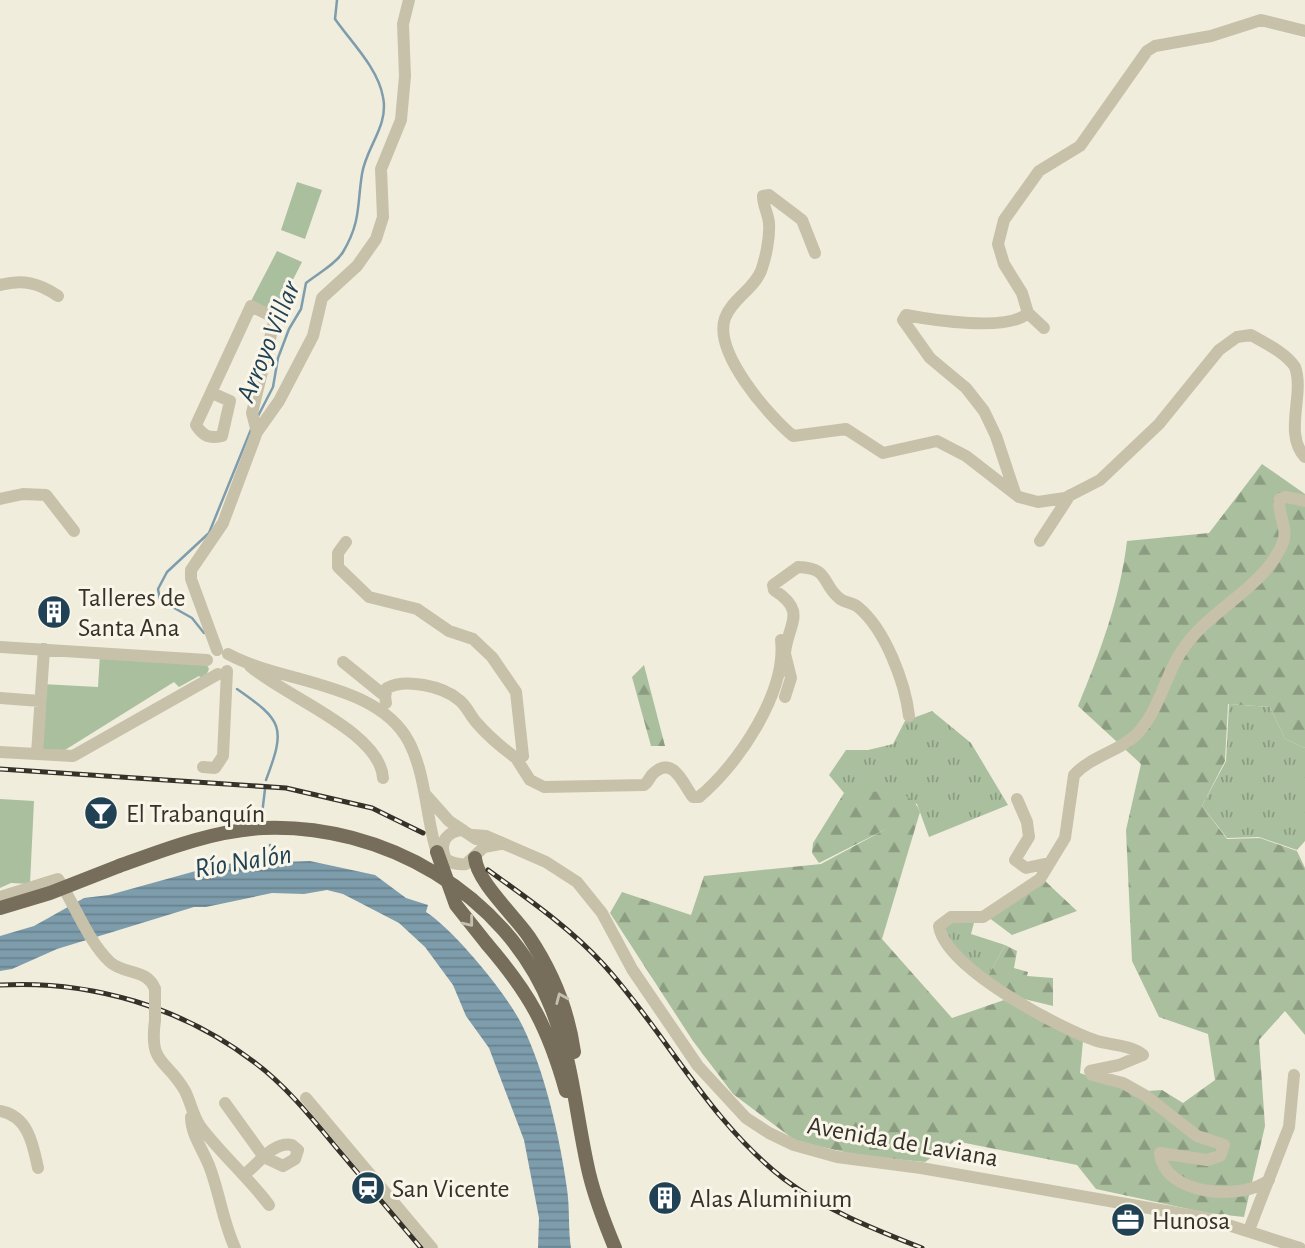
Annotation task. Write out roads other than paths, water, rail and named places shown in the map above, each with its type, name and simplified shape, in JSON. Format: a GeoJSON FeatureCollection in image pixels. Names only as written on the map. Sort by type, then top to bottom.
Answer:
{"type":"FeatureCollection","features":[{"type":"Feature","properties":{"kind":"main road"},"geometry":{"type":"LineString","coordinates":[[0,908],[50,893],[203,837],[262,828],[294,828],[348,836],[379,845],[433,871],[484,910],[523,956],[539,981],[562,1037],[589,1172]]}},
{"type":"Feature","properties":{"kind":"main road"},"geometry":{"type":"LineString","coordinates":[[441,855],[449,891],[487,944],[528,994],[548,1032],[589,1172],[615,1248]]}},
{"type":"Feature","properties":{"kind":"main road"},"geometry":{"type":"LineString","coordinates":[[476,855],[481,876],[516,918],[540,954],[565,1004],[575,1055],[583,1137]]}},
{"type":"Feature","properties":{"kind":"street"},"geometry":{"type":"LineString","coordinates":[[255,426],[279,401],[313,335],[322,298],[357,266],[376,239],[383,217],[381,169],[401,120],[405,76],[403,24],[409,0]]}},
{"type":"Feature","properties":{"kind":"street"},"geometry":{"type":"LineString","coordinates":[[1044,328],[1028,313],[1022,293],[1004,264],[998,244],[1004,220],[1047,164],[1080,146],[1147,51],[1155,46],[1212,36],[1261,20],[1305,31]]}},
{"type":"Feature","properties":{"kind":"street"},"geometry":{"type":"LineString","coordinates":[[815,253],[802,220],[769,195],[763,196],[769,223],[764,260],[753,285],[727,314],[724,332],[730,357],[765,404],[795,436],[846,429],[883,453],[928,441],[944,443],[1015,493],[1038,502],[1070,495],[1101,480],[1159,424],[1219,351],[1243,334],[1262,341],[1295,365],[1302,398],[1297,440],[1298,449],[1305,457]]}},
{"type":"Feature","properties":{"kind":"street"},"geometry":{"type":"LineString","coordinates":[[0,285],[34,283],[43,285],[58,296]]}},
{"type":"Feature","properties":{"kind":"street"},"geometry":{"type":"LineString","coordinates":[[203,767],[215,768],[223,756],[218,665],[191,579],[191,570],[223,523],[255,426],[275,318],[251,306],[212,393]]}},
{"type":"Feature","properties":{"kind":"street"},"geometry":{"type":"LineString","coordinates":[[1015,493],[996,436],[984,411],[966,388],[930,358],[902,320],[906,315],[942,321],[1002,322],[1028,313]]}},
{"type":"Feature","properties":{"kind":"street"},"geometry":{"type":"LineString","coordinates":[[0,499],[23,494],[46,495],[74,531]]}},
{"type":"Feature","properties":{"kind":"street"},"geometry":{"type":"LineString","coordinates":[[1040,541],[1070,495]]}},
{"type":"Feature","properties":{"kind":"street"},"geometry":{"type":"LineString","coordinates":[[1269,1180],[1257,1189],[1241,1194],[1203,1191],[1170,1175],[1160,1153],[1207,1160],[1220,1156],[1224,1145],[1197,1136],[1146,1096],[1123,1083],[1092,1075],[1092,1069],[1119,1065],[1143,1055],[1139,1051],[1096,1041],[996,990],[948,947],[941,937],[939,926],[944,919],[983,917],[1031,887],[1065,838],[1074,775],[1127,742],[1140,730],[1165,689],[1183,648],[1275,560],[1286,536],[1280,499],[1286,497],[1305,501]]}},
{"type":"Feature","properties":{"kind":"street"},"geometry":{"type":"LineString","coordinates":[[346,542],[338,553],[338,567],[369,597],[416,608],[449,631],[472,639],[506,673],[516,692],[522,730],[523,756],[516,758]]}},
{"type":"Feature","properties":{"kind":"street"},"geometry":{"type":"LineString","coordinates":[[387,714],[387,688],[395,683],[424,686],[459,700],[492,741],[516,758],[530,780],[544,787],[644,785],[653,773],[667,768],[677,772],[693,797],[699,797],[753,733],[778,680],[783,649],[794,615],[788,600],[774,590],[773,586],[798,567],[816,570],[827,579],[838,598],[857,606],[873,626],[901,675],[909,716]]}},
{"type":"Feature","properties":{"kind":"street"},"geometry":{"type":"LineString","coordinates":[[0,647],[256,666],[358,699],[387,714],[408,741],[441,855],[461,865],[491,844],[503,844]]}},
{"type":"Feature","properties":{"kind":"street"},"geometry":{"type":"LineString","coordinates":[[37,754],[44,649]]}},
{"type":"Feature","properties":{"kind":"street"},"geometry":{"type":"LineString","coordinates":[[783,649],[791,678],[785,697]]}},
{"type":"Feature","properties":{"kind":"street"},"geometry":{"type":"LineString","coordinates":[[343,662],[385,696]]}},
{"type":"Feature","properties":{"kind":"street"},"geometry":{"type":"LineString","coordinates":[[0,752],[73,756],[218,665]]}},
{"type":"Feature","properties":{"kind":"street"},"geometry":{"type":"LineString","coordinates":[[256,666],[364,743],[379,761],[383,778]]}},
{"type":"Feature","properties":{"kind":"street"},"geometry":{"type":"LineString","coordinates":[[0,698],[40,701]]}},
{"type":"Feature","properties":{"kind":"street"},"geometry":{"type":"LineString","coordinates":[[423,791],[449,821],[468,832],[476,855]]}},
{"type":"Feature","properties":{"kind":"street"},"geometry":{"type":"LineString","coordinates":[[1017,799],[1027,822],[1029,837],[1015,860],[1026,868],[1049,863]]}},
{"type":"Feature","properties":{"kind":"street"},"geometry":{"type":"LineString","coordinates":[[441,855],[445,839],[450,833],[468,832]]}},
{"type":"Feature","properties":{"kind":"street","name":"Avenida de Laviana"},"geometry":{"type":"LineString","coordinates":[[468,832],[546,862],[577,882],[602,913],[632,969],[698,1066],[739,1111],[769,1133],[794,1145],[838,1157],[921,1168],[1192,1216],[1249,1230],[1300,1248]]}},
{"type":"Feature","properties":{"kind":"street"},"geometry":{"type":"LineString","coordinates":[[0,897],[58,879],[99,948],[111,962],[141,974],[152,982],[155,989],[155,1053],[184,1090],[200,1126],[245,1174],[269,1205]]}},
{"type":"Feature","properties":{"kind":"street"},"geometry":{"type":"LineString","coordinates":[[1249,1230],[1289,1127],[1294,1075]]}},
{"type":"Feature","properties":{"kind":"street"},"geometry":{"type":"LineString","coordinates":[[306,1098],[432,1248]]}},
{"type":"Feature","properties":{"kind":"street"},"geometry":{"type":"LineString","coordinates":[[225,1103],[264,1157],[245,1174]]}},
{"type":"Feature","properties":{"kind":"street"},"geometry":{"type":"LineString","coordinates":[[190,1106],[192,1129],[210,1168],[225,1226],[235,1248]]}},
{"type":"Feature","properties":{"kind":"street"},"geometry":{"type":"LineString","coordinates":[[0,1111],[10,1113],[25,1126],[38,1168]]}},
{"type":"Feature","properties":{"kind":"water","name":"Río Nalón"},"geometry":{"type":"Polygon","coordinates":[[[310,861],[375,875],[406,898],[428,905],[426,912],[465,947],[505,997],[530,1043],[550,1106],[567,1189],[571,1248],[538,1248],[539,1218],[524,1140],[489,1048],[466,1016],[453,985],[425,947],[399,923],[343,894],[327,890],[304,894],[272,893],[206,907],[194,907],[57,949],[12,969],[0,971],[0,936],[34,926],[84,898],[109,895],[221,864],[310,861]]]}},
{"type":"Feature","properties":{"kind":"waterway","name":"Arroyo Villar"},"geometry":{"type":"LineString","coordinates":[[257,418],[273,387],[278,358],[289,329],[301,309],[306,283],[336,261],[353,232],[364,164],[383,117],[383,97],[376,76],[335,19],[337,0]]}},
{"type":"Feature","properties":{"kind":"waterway","name":"Arroyo Villar"},"geometry":{"type":"LineString","coordinates":[[204,633],[192,618],[160,600],[158,589],[167,572],[209,533],[252,427]]}},
{"type":"Feature","properties":{"kind":"waterway","name":"Arroyo Villar"},"geometry":{"type":"LineString","coordinates":[[237,689],[264,709],[276,727],[276,748],[266,780]]}},
{"type":"Feature","properties":{"kind":"waterway","name":"Arroyo Villar"},"geometry":{"type":"LineString","coordinates":[[262,814],[265,789]]}},
{"type":"Feature","properties":{"kind":"waterway","name":"Arroyo Villar"},"geometry":{"type":"LineString","coordinates":[[270,845],[274,862]]}},
{"type":"Feature","properties":{"kind":"railway"},"geometry":{"type":"LineString","coordinates":[[0,769],[286,788],[372,808],[423,833]]}},
{"type":"Feature","properties":{"kind":"railway"},"geometry":{"type":"LineString","coordinates":[[488,870],[562,926],[603,964],[710,1103],[757,1156],[784,1179],[816,1200],[868,1226],[922,1248]]}},
{"type":"Feature","properties":{"kind":"railway"},"geometry":{"type":"LineString","coordinates":[[0,985],[68,987],[134,1001],[197,1026],[226,1043],[265,1071],[297,1102],[421,1248]]}},
{"type":"Feature","properties":{"kind":"place","name":"Talleres de Santa Ana"},"geometry":{"type":"Point","coordinates":[54,612]}},
{"type":"Feature","properties":{"kind":"place","name":"El Trabanquín"},"geometry":{"type":"Point","coordinates":[101,813]}},
{"type":"Feature","properties":{"kind":"place","name":"San Vicente"},"geometry":{"type":"Point","coordinates":[368,1188]}},
{"type":"Feature","properties":{"kind":"place","name":"Alas Aluminium"},"geometry":{"type":"Point","coordinates":[665,1198]}},
{"type":"Feature","properties":{"kind":"place","name":"Hunosa"},"geometry":{"type":"Point","coordinates":[1128,1220]}}]}
